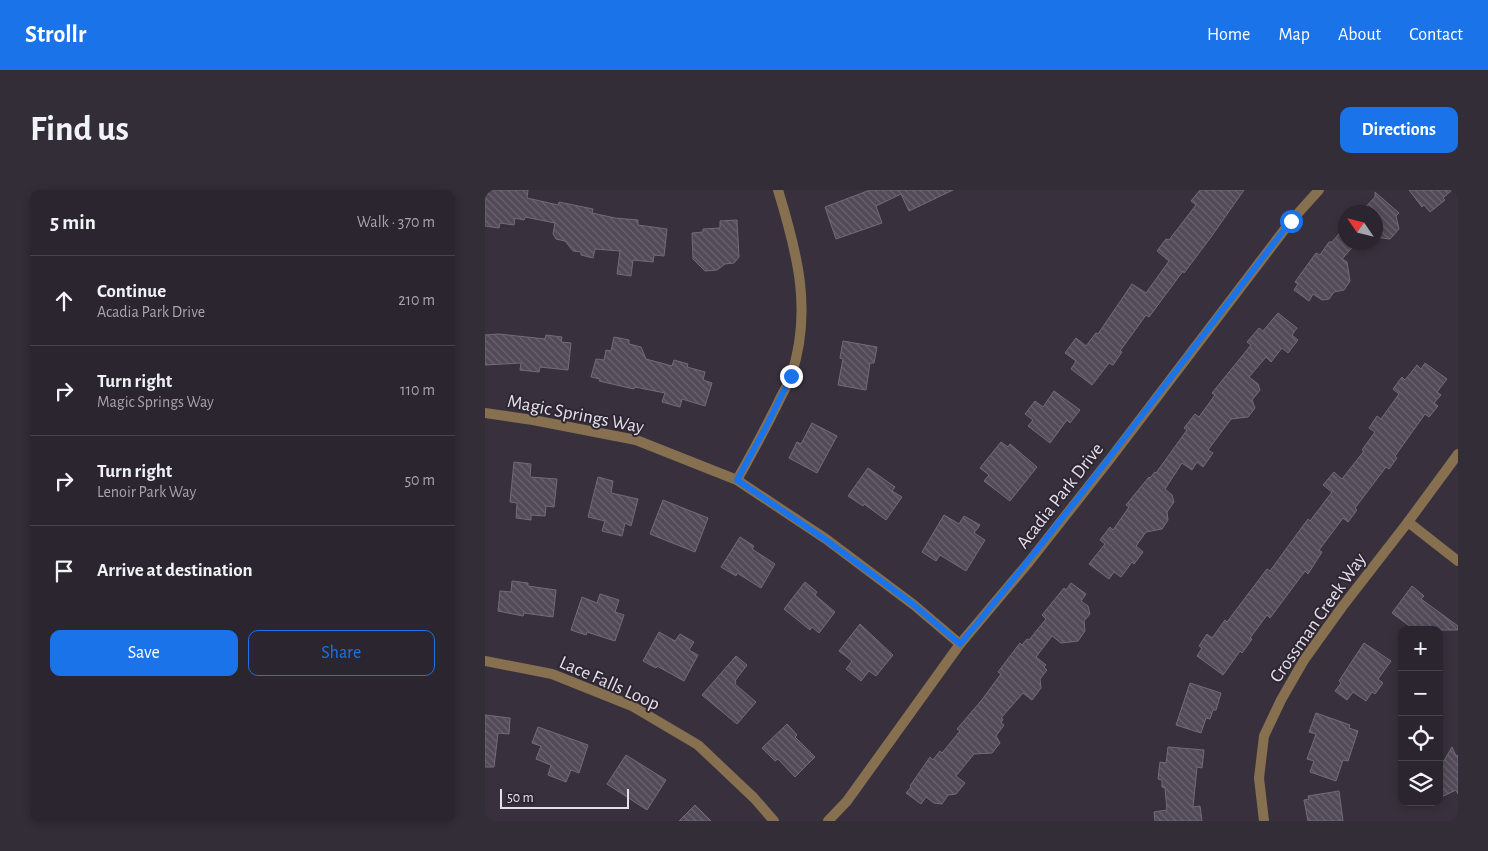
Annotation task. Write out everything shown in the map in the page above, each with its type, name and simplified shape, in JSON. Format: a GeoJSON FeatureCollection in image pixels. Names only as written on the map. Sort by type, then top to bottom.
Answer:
{"type":"FeatureCollection","features":[{"type":"Feature","properties":{"kind":"street"},"geometry":{"type":"LineString","coordinates":[[737,480],[791,376],[801,334],[802,287],[791,231],[778,190]]}},
{"type":"Feature","properties":{"kind":"street","name":"Acadia Park Drive"},"geometry":{"type":"LineString","coordinates":[[828,821],[847,801],[960,644],[1029,562],[1291,221],[1319,190]]}},
{"type":"Feature","properties":{"kind":"street","name":"Magic Springs Way"},"geometry":{"type":"LineString","coordinates":[[485,414],[533,420],[635,440],[737,480],[826,540],[914,605],[960,644]]}},
{"type":"Feature","properties":{"kind":"street","name":"Crossman Creek Way"},"geometry":{"type":"LineString","coordinates":[[1264,821],[1259,778],[1264,736],[1281,700],[1304,660],[1342,607],[1458,454]]}},
{"type":"Feature","properties":{"kind":"street"},"geometry":{"type":"LineString","coordinates":[[1408,522],[1458,561]]}},
{"type":"Feature","properties":{"kind":"street","name":"Lace Falls Loop"},"geometry":{"type":"LineString","coordinates":[[485,661],[552,674],[632,706],[698,745],[755,798],[774,821]]}},
{"type":"Feature","properties":{"kind":"building"},"geometry":{"type":"Polygon","coordinates":[[[485,190],[528,190],[527,198],[558,205],[559,202],[593,209],[592,213],[638,220],[638,225],[667,229],[664,256],[654,255],[653,262],[633,260],[631,276],[617,274],[620,251],[595,249],[593,258],[581,255],[581,252],[573,251],[565,241],[556,239],[553,234],[555,223],[525,217],[524,220],[515,218],[514,225],[500,223],[499,228],[485,226],[485,190]]]}},
{"type":"Feature","properties":{"kind":"building"},"geometry":{"type":"Polygon","coordinates":[[[870,190],[953,190],[909,211],[901,194],[876,206],[882,223],[836,239],[825,207],[870,190]]]}},
{"type":"Feature","properties":{"kind":"building"},"geometry":{"type":"Polygon","coordinates":[[[1200,190],[1244,190],[1184,273],[1183,271],[1149,317],[1146,315],[1120,351],[1122,352],[1113,365],[1109,363],[1092,385],[1071,369],[1076,361],[1065,353],[1076,338],[1086,346],[1096,333],[1098,334],[1132,284],[1146,293],[1169,261],[1157,251],[1166,239],[1169,240],[1196,205],[1191,201],[1200,190]]]}},
{"type":"Feature","properties":{"kind":"building"},"geometry":{"type":"Polygon","coordinates":[[[1409,190],[1452,190],[1443,198],[1445,200],[1430,212],[1424,205],[1422,207],[1409,190]]]}},
{"type":"Feature","properties":{"kind":"building"},"geometry":{"type":"Polygon","coordinates":[[[1375,192],[1399,213],[1396,216],[1399,229],[1390,239],[1383,238],[1383,205],[1368,205],[1375,197],[1375,192]]]}},
{"type":"Feature","properties":{"kind":"building"},"geometry":{"type":"Polygon","coordinates":[[[737,220],[739,257],[734,263],[725,264],[717,270],[705,271],[693,259],[692,233],[703,232],[703,229],[720,228],[720,221],[737,220]]]}},
{"type":"Feature","properties":{"kind":"building"},"geometry":{"type":"Polygon","coordinates":[[[1338,235],[1338,250],[1350,250],[1342,259],[1347,262],[1350,281],[1344,290],[1334,292],[1329,299],[1322,300],[1313,294],[1309,301],[1294,290],[1298,284],[1295,282],[1316,253],[1320,255],[1329,242],[1332,242],[1338,235]]]}},
{"type":"Feature","properties":{"kind":"building"},"geometry":{"type":"Polygon","coordinates":[[[1278,313],[1297,328],[1292,335],[1298,340],[1288,353],[1282,348],[1271,362],[1266,357],[1249,377],[1258,384],[1260,390],[1252,400],[1255,408],[1248,417],[1231,419],[1208,450],[1213,453],[1203,467],[1197,462],[1192,470],[1182,463],[1165,489],[1172,495],[1174,502],[1167,512],[1168,520],[1162,529],[1146,532],[1136,546],[1143,552],[1134,564],[1132,562],[1121,577],[1114,572],[1109,579],[1089,564],[1105,544],[1100,540],[1110,527],[1113,530],[1129,507],[1126,505],[1149,477],[1156,473],[1187,430],[1184,428],[1195,414],[1199,417],[1215,395],[1212,393],[1251,345],[1247,342],[1259,328],[1263,331],[1278,313]]]}},
{"type":"Feature","properties":{"kind":"building"},"geometry":{"type":"Polygon","coordinates":[[[499,334],[545,339],[546,335],[562,337],[561,342],[571,343],[568,370],[540,367],[539,372],[520,370],[521,363],[485,365],[485,335],[499,334]]]}},
{"type":"Feature","properties":{"kind":"building"},"geometry":{"type":"Polygon","coordinates":[[[614,337],[629,340],[629,344],[641,347],[646,359],[672,366],[674,360],[688,364],[687,367],[705,372],[703,380],[712,383],[705,406],[682,399],[680,407],[662,402],[665,393],[635,387],[634,389],[599,381],[600,379],[591,377],[596,359],[604,360],[606,350],[611,351],[614,337]]]}},
{"type":"Feature","properties":{"kind":"building"},"geometry":{"type":"Polygon","coordinates":[[[843,341],[877,347],[874,363],[870,363],[866,390],[838,385],[843,359],[840,358],[843,341]]]}},
{"type":"Feature","properties":{"kind":"building"},"geometry":{"type":"Polygon","coordinates":[[[1425,363],[1447,379],[1437,392],[1441,395],[1434,403],[1438,406],[1429,417],[1425,414],[1395,456],[1397,458],[1389,469],[1386,467],[1355,508],[1357,510],[1348,522],[1343,518],[1319,550],[1322,552],[1308,574],[1305,571],[1270,618],[1267,615],[1250,638],[1252,639],[1242,653],[1240,651],[1223,675],[1197,656],[1202,648],[1199,646],[1207,634],[1212,638],[1225,620],[1227,622],[1267,569],[1270,571],[1308,519],[1310,521],[1332,492],[1323,485],[1334,472],[1342,479],[1364,451],[1362,450],[1375,432],[1369,428],[1377,416],[1381,419],[1399,394],[1393,389],[1402,377],[1405,380],[1417,365],[1421,369],[1425,363]]]}},
{"type":"Feature","properties":{"kind":"building"},"geometry":{"type":"Polygon","coordinates":[[[1054,391],[1080,410],[1070,423],[1067,420],[1050,443],[1028,426],[1033,420],[1025,414],[1035,401],[1043,407],[1054,391]]]}},
{"type":"Feature","properties":{"kind":"building"},"geometry":{"type":"Polygon","coordinates":[[[812,423],[837,436],[817,473],[789,458],[797,442],[801,444],[812,423]]]}},
{"type":"Feature","properties":{"kind":"building"},"geometry":{"type":"Polygon","coordinates":[[[1001,442],[1008,447],[1010,444],[1037,467],[1010,501],[984,481],[989,475],[980,468],[1001,442]]]}},
{"type":"Feature","properties":{"kind":"building"},"geometry":{"type":"Polygon","coordinates":[[[514,462],[531,464],[530,477],[557,479],[554,507],[546,506],[545,516],[531,515],[531,520],[516,518],[517,503],[510,502],[514,462]]]}},
{"type":"Feature","properties":{"kind":"building"},"geometry":{"type":"Polygon","coordinates":[[[868,468],[895,487],[892,491],[902,497],[886,520],[864,504],[863,506],[848,496],[868,468]]]}},
{"type":"Feature","properties":{"kind":"building"},"geometry":{"type":"Polygon","coordinates":[[[598,477],[613,481],[611,493],[638,499],[631,526],[625,523],[622,536],[602,531],[605,521],[588,517],[598,477]]]}},
{"type":"Feature","properties":{"kind":"building"},"geometry":{"type":"Polygon","coordinates":[[[663,500],[708,518],[695,552],[650,534],[663,500]]]}},
{"type":"Feature","properties":{"kind":"building"},"geometry":{"type":"Polygon","coordinates":[[[944,515],[959,524],[964,516],[980,525],[974,533],[985,540],[966,571],[940,555],[936,561],[922,552],[944,515]]]}},
{"type":"Feature","properties":{"kind":"building"},"geometry":{"type":"Polygon","coordinates":[[[740,537],[754,546],[752,549],[775,564],[761,588],[737,573],[736,576],[721,567],[740,537]]]}},
{"type":"Feature","properties":{"kind":"building"},"geometry":{"type":"Polygon","coordinates":[[[512,581],[528,583],[528,586],[556,590],[553,617],[524,613],[523,616],[498,611],[500,591],[511,592],[512,581]]]}},
{"type":"Feature","properties":{"kind":"building"},"geometry":{"type":"Polygon","coordinates":[[[805,582],[817,592],[815,595],[835,612],[819,633],[812,627],[810,630],[784,609],[805,582]]]}},
{"type":"Feature","properties":{"kind":"building"},"geometry":{"type":"Polygon","coordinates":[[[1071,583],[1086,594],[1081,601],[1088,606],[1090,614],[1084,621],[1085,631],[1078,641],[1061,643],[1052,636],[1036,657],[1046,665],[1044,667],[1047,670],[1040,679],[1041,688],[1032,700],[1023,693],[1001,718],[1003,719],[1001,723],[1004,725],[996,736],[1000,743],[992,753],[974,754],[956,776],[965,783],[956,794],[948,795],[942,804],[934,803],[926,797],[921,804],[906,793],[910,786],[930,757],[933,760],[940,751],[942,753],[960,731],[957,729],[1001,674],[998,672],[1020,643],[1022,645],[1027,639],[1029,640],[1046,619],[1042,615],[1064,588],[1066,590],[1071,583]]]}},
{"type":"Feature","properties":{"kind":"building"},"geometry":{"type":"Polygon","coordinates":[[[1412,586],[1424,596],[1421,599],[1458,626],[1458,630],[1443,630],[1443,626],[1410,626],[1392,613],[1412,586]]]}},
{"type":"Feature","properties":{"kind":"building"},"geometry":{"type":"Polygon","coordinates":[[[600,594],[619,600],[615,612],[624,615],[615,641],[587,632],[586,635],[571,630],[582,597],[597,603],[600,594]]]}},
{"type":"Feature","properties":{"kind":"building"},"geometry":{"type":"Polygon","coordinates":[[[860,624],[893,655],[876,676],[869,671],[861,681],[846,669],[852,661],[839,651],[860,624]]]}},
{"type":"Feature","properties":{"kind":"building"},"geometry":{"type":"Polygon","coordinates":[[[659,632],[675,641],[680,634],[694,642],[689,650],[698,655],[684,681],[657,666],[656,668],[643,661],[659,632]]]}},
{"type":"Feature","properties":{"kind":"building"},"geometry":{"type":"Polygon","coordinates":[[[1364,643],[1391,661],[1378,679],[1383,683],[1375,694],[1372,692],[1366,701],[1353,692],[1347,700],[1335,691],[1341,683],[1339,681],[1364,643]]]}},
{"type":"Feature","properties":{"kind":"building"},"geometry":{"type":"Polygon","coordinates":[[[736,656],[747,665],[735,681],[735,684],[756,702],[737,724],[702,695],[736,656]]]}},
{"type":"Feature","properties":{"kind":"building"},"geometry":{"type":"Polygon","coordinates":[[[1190,683],[1221,693],[1216,710],[1213,710],[1210,719],[1206,718],[1201,733],[1176,725],[1190,683]]]}},
{"type":"Feature","properties":{"kind":"building"},"geometry":{"type":"Polygon","coordinates":[[[1316,713],[1350,725],[1349,728],[1358,731],[1348,761],[1343,760],[1336,781],[1310,772],[1314,761],[1307,759],[1316,734],[1309,732],[1316,713]]]}},
{"type":"Feature","properties":{"kind":"building"},"geometry":{"type":"Polygon","coordinates":[[[485,715],[510,718],[509,734],[498,733],[494,767],[485,767],[485,715]]]}},
{"type":"Feature","properties":{"kind":"building"},"geometry":{"type":"Polygon","coordinates":[[[787,724],[797,735],[795,737],[815,757],[795,777],[778,759],[775,761],[762,748],[787,724]]]}},
{"type":"Feature","properties":{"kind":"building"},"geometry":{"type":"Polygon","coordinates":[[[538,727],[588,745],[579,773],[571,770],[566,782],[548,775],[551,765],[536,759],[541,746],[532,743],[538,727]]]}},
{"type":"Feature","properties":{"kind":"building"},"geometry":{"type":"Polygon","coordinates":[[[1168,747],[1204,750],[1202,768],[1197,767],[1193,807],[1200,806],[1202,821],[1155,821],[1154,812],[1167,810],[1165,788],[1162,787],[1162,780],[1158,779],[1160,762],[1166,763],[1168,747]]]}},
{"type":"Feature","properties":{"kind":"building"},"geometry":{"type":"Polygon","coordinates":[[[1452,747],[1456,756],[1458,755],[1458,794],[1456,790],[1443,796],[1444,761],[1452,747]]]}},
{"type":"Feature","properties":{"kind":"building"},"geometry":{"type":"Polygon","coordinates":[[[626,755],[666,780],[647,810],[607,784],[626,755]]]}},
{"type":"Feature","properties":{"kind":"building"},"geometry":{"type":"Polygon","coordinates":[[[1339,791],[1343,821],[1308,821],[1304,800],[1309,799],[1308,796],[1339,791]]]}},
{"type":"Feature","properties":{"kind":"building"},"geometry":{"type":"Polygon","coordinates":[[[695,805],[711,821],[679,821],[695,805]]]}},
{"type":"Feature","properties":{"kind":"route"},"geometry":{"type":"LineString","coordinates":[[791,376],[737,480],[826,540],[914,605],[960,644],[1029,562],[1110,459],[1291,221]]}}]}
